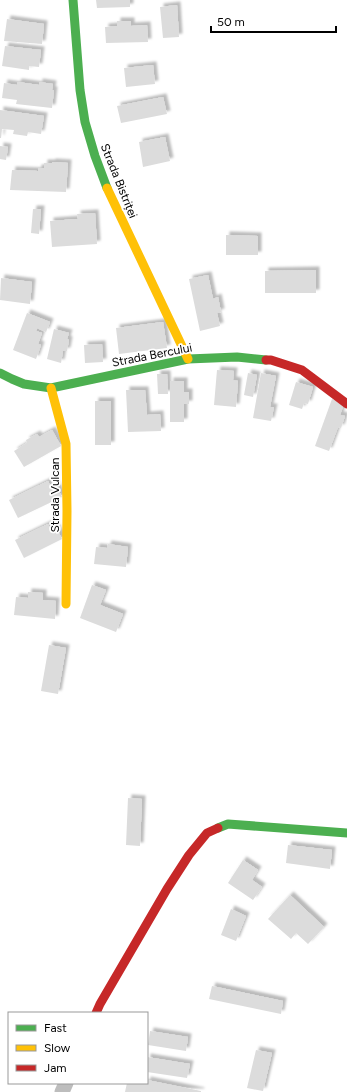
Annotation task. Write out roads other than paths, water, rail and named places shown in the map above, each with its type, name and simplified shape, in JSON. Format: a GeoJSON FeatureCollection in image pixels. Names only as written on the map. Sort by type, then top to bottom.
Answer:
{"type":"FeatureCollection","features":[{"type":"Feature","properties":{"kind":"street","name":"Strada Bistriței"},"geometry":{"type":"LineString","coordinates":[[73,0],[80,90],[85,122],[95,156],[108,192],[188,359]]}},
{"type":"Feature","properties":{"kind":"street","name":"Strada Bercului"},"geometry":{"type":"LineString","coordinates":[[0,373],[6,377],[30,386],[51,388],[188,359],[237,357],[271,360],[302,370],[347,404]]}},
{"type":"Feature","properties":{"kind":"street","name":"Strada Vulcan"},"geometry":{"type":"LineString","coordinates":[[51,388],[66,444],[66,604]]}},
{"type":"Feature","properties":{"kind":"street"},"geometry":{"type":"LineString","coordinates":[[96,1012],[167,889],[189,855],[207,833],[228,824],[347,833]]}}]}
